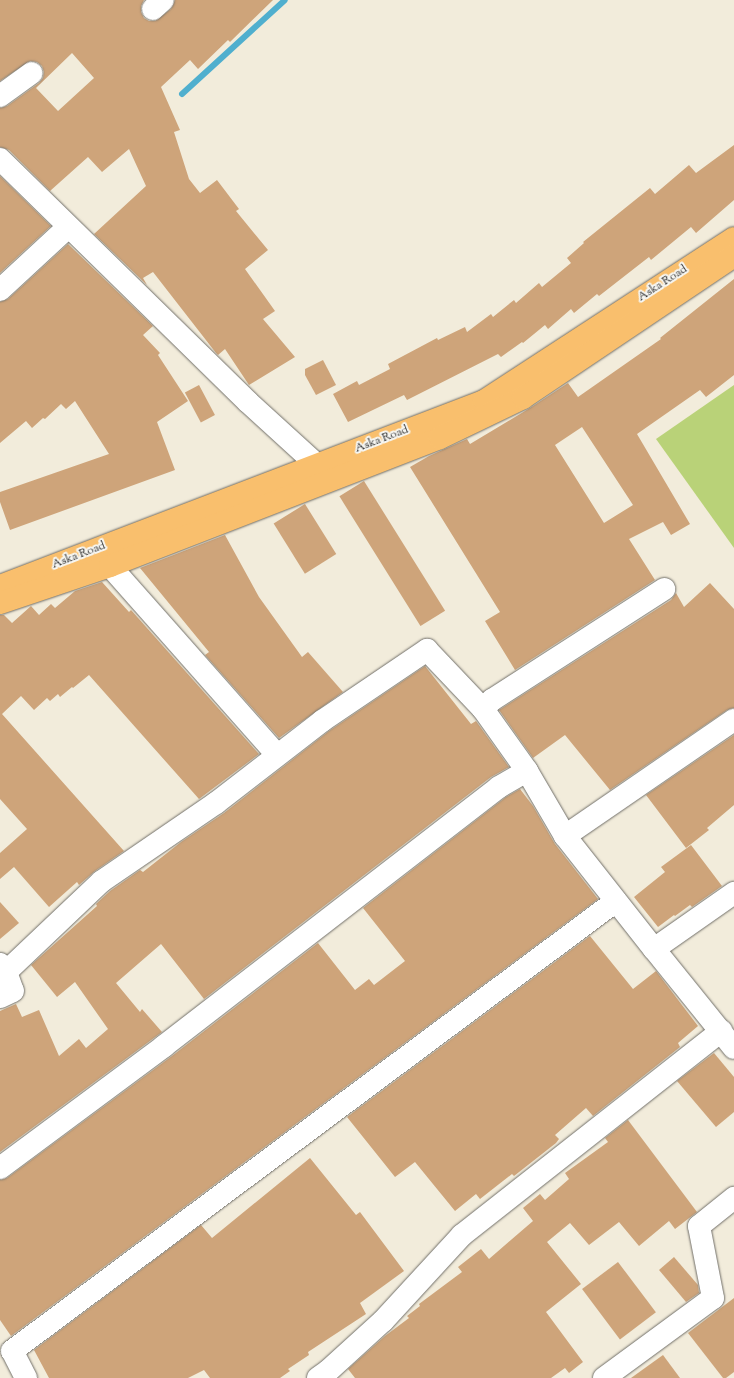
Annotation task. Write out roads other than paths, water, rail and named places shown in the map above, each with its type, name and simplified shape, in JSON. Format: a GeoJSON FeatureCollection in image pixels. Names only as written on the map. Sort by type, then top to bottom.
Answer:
{"type":"FeatureCollection","features":[{"type":"Feature","properties":{"kind":"highway","name":"Aska Road"},"geometry":{"type":"LineString","coordinates":[[0,586],[323,473],[484,401],[734,238]]}},
{"type":"Feature","properties":{"kind":"highway"},"geometry":{"type":"LineString","coordinates":[[0,603],[110,566],[323,473],[440,438],[523,398],[734,256]]}},
{"type":"Feature","properties":{"kind":"street"},"geometry":{"type":"LineString","coordinates":[[0,96],[32,73]]}},
{"type":"Feature","properties":{"kind":"street"},"geometry":{"type":"LineString","coordinates":[[0,159],[248,402],[323,473]]}},
{"type":"Feature","properties":{"kind":"street"},"geometry":{"type":"LineString","coordinates":[[0,290],[68,227]]}},
{"type":"Feature","properties":{"kind":"street"},"geometry":{"type":"LineString","coordinates":[[110,566],[277,756]]}},
{"type":"Feature","properties":{"kind":"street"},"geometry":{"type":"LineString","coordinates":[[483,709],[492,700],[664,589]]}},
{"type":"Feature","properties":{"kind":"street"},"geometry":{"type":"LineString","coordinates":[[0,998],[13,991],[3,968],[102,881],[216,802],[322,721],[427,650],[483,709],[527,771],[565,836],[734,1048]]}},
{"type":"Feature","properties":{"kind":"street"},"geometry":{"type":"LineString","coordinates":[[565,836],[734,720]]}},
{"type":"Feature","properties":{"kind":"street"},"geometry":{"type":"LineString","coordinates":[[0,1168],[164,1046],[499,787],[527,771]]}},
{"type":"Feature","properties":{"kind":"street"},"geometry":{"type":"LineString","coordinates":[[654,949],[734,893]]}},
{"type":"Feature","properties":{"kind":"street"},"geometry":{"type":"LineString","coordinates":[[26,1378],[12,1352],[616,901]]}},
{"type":"Feature","properties":{"kind":"street"},"geometry":{"type":"LineString","coordinates":[[318,1378],[328,1372],[383,1321],[462,1235],[721,1031]]}},
{"type":"Feature","properties":{"kind":"street"},"geometry":{"type":"LineString","coordinates":[[604,1378],[713,1298],[699,1226],[734,1198]]}},
{"type":"Feature","properties":{"kind":"waterway"},"geometry":{"type":"LineString","coordinates":[[182,94],[285,0]]}}]}
